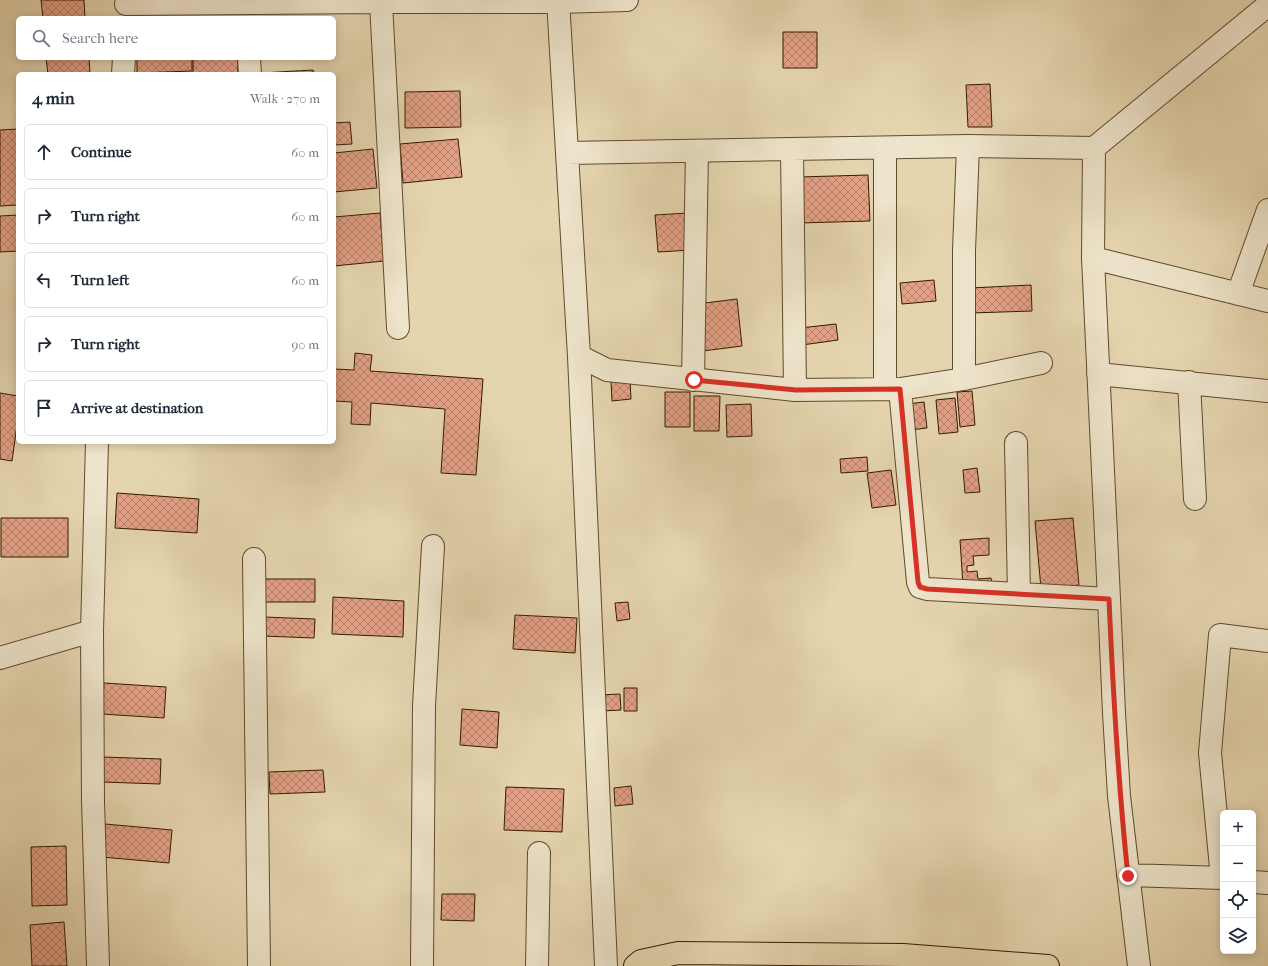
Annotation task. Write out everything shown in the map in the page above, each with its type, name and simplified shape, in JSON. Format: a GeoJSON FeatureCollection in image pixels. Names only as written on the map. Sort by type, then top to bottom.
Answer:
{"type":"FeatureCollection","features":[{"type":"Feature","properties":{"kind":"main road"},"geometry":{"type":"LineString","coordinates":[[635,966],[641,961],[678,953],[821,960],[903,955],[948,962],[1045,966]]}},
{"type":"Feature","properties":{"kind":"street"},"geometry":{"type":"LineString","coordinates":[[126,7],[247,7],[381,1],[627,0]]}},
{"type":"Feature","properties":{"kind":"street"},"geometry":{"type":"LineString","coordinates":[[381,1],[398,328]]}},
{"type":"Feature","properties":{"kind":"street"},"geometry":{"type":"LineString","coordinates":[[558,1],[579,356],[606,966]]}},
{"type":"Feature","properties":{"kind":"street"},"geometry":{"type":"LineString","coordinates":[[567,153],[968,146],[1094,148],[1268,5]]}},
{"type":"Feature","properties":{"kind":"street"},"geometry":{"type":"LineString","coordinates":[[123,72],[124,60]]}},
{"type":"Feature","properties":{"kind":"street"},"geometry":{"type":"LineString","coordinates":[[249,60],[250,72]]}},
{"type":"Feature","properties":{"kind":"street"},"geometry":{"type":"LineString","coordinates":[[964,379],[964,251],[968,146]]}},
{"type":"Feature","properties":{"kind":"street"},"geometry":{"type":"LineString","coordinates":[[885,148],[893,389],[917,575],[920,587],[927,589],[1109,599]]}},
{"type":"Feature","properties":{"kind":"street"},"geometry":{"type":"LineString","coordinates":[[1094,148],[1093,258],[1118,781],[1139,966]]}},
{"type":"Feature","properties":{"kind":"street"},"geometry":{"type":"LineString","coordinates":[[792,149],[796,390]]}},
{"type":"Feature","properties":{"kind":"street"},"geometry":{"type":"LineString","coordinates":[[694,380],[697,151]]}},
{"type":"Feature","properties":{"kind":"street"},"geometry":{"type":"LineString","coordinates":[[1238,294],[1268,210]]}},
{"type":"Feature","properties":{"kind":"street"},"geometry":{"type":"LineString","coordinates":[[1093,258],[1268,301]]}},
{"type":"Feature","properties":{"kind":"street"},"geometry":{"type":"LineString","coordinates":[[579,356],[606,370],[796,390],[893,389],[964,379],[1041,363]]}},
{"type":"Feature","properties":{"kind":"street"},"geometry":{"type":"LineString","coordinates":[[1098,374],[1268,391]]}},
{"type":"Feature","properties":{"kind":"street"},"geometry":{"type":"LineString","coordinates":[[1189,382],[1195,499]]}},
{"type":"Feature","properties":{"kind":"street"},"geometry":{"type":"LineString","coordinates":[[1016,443],[1019,594]]}},
{"type":"Feature","properties":{"kind":"street"},"geometry":{"type":"LineString","coordinates":[[97,444],[92,631],[92,801],[98,966]]}},
{"type":"Feature","properties":{"kind":"street"},"geometry":{"type":"LineString","coordinates":[[422,966],[424,706],[433,546]]}},
{"type":"Feature","properties":{"kind":"street"},"geometry":{"type":"LineString","coordinates":[[254,559],[259,966]]}},
{"type":"Feature","properties":{"kind":"street"},"geometry":{"type":"LineString","coordinates":[[0,658],[92,631]]}},
{"type":"Feature","properties":{"kind":"street"},"geometry":{"type":"LineString","coordinates":[[1220,857],[1210,753],[1220,635],[1268,641]]}},
{"type":"Feature","properties":{"kind":"street"},"geometry":{"type":"LineString","coordinates":[[537,966],[539,853]]}},
{"type":"Feature","properties":{"kind":"street"},"geometry":{"type":"LineString","coordinates":[[1128,876],[1220,878]]}},
{"type":"Feature","properties":{"kind":"street"},"geometry":{"type":"LineString","coordinates":[[1256,882],[1268,883]]}},
{"type":"Feature","properties":{"kind":"building"},"geometry":{"type":"Polygon","coordinates":[[[41,0],[84,0],[85,16],[43,16],[41,0]]]}},
{"type":"Feature","properties":{"kind":"building"},"geometry":{"type":"Polygon","coordinates":[[[783,32],[817,32],[817,68],[783,68],[783,32]]]}},
{"type":"Feature","properties":{"kind":"building"},"geometry":{"type":"Polygon","coordinates":[[[46,60],[89,60],[90,72],[48,72],[46,60]]]}},
{"type":"Feature","properties":{"kind":"building"},"geometry":{"type":"Polygon","coordinates":[[[137,60],[192,60],[192,71],[137,72],[137,60]]]}},
{"type":"Feature","properties":{"kind":"building"},"geometry":{"type":"Polygon","coordinates":[[[193,60],[238,60],[238,72],[193,72],[193,60]]]}},
{"type":"Feature","properties":{"kind":"building"},"geometry":{"type":"Polygon","coordinates":[[[313,70],[314,72],[278,72],[313,70]]]}},
{"type":"Feature","properties":{"kind":"building"},"geometry":{"type":"Polygon","coordinates":[[[990,84],[992,127],[968,127],[966,85],[990,84]]]}},
{"type":"Feature","properties":{"kind":"building"},"geometry":{"type":"Polygon","coordinates":[[[460,91],[461,127],[405,128],[405,92],[460,91]]]}},
{"type":"Feature","properties":{"kind":"building"},"geometry":{"type":"Polygon","coordinates":[[[350,122],[352,144],[336,145],[336,123],[350,122]]]}},
{"type":"Feature","properties":{"kind":"building"},"geometry":{"type":"Polygon","coordinates":[[[16,129],[16,205],[0,206],[0,130],[16,129]]]}},
{"type":"Feature","properties":{"kind":"building"},"geometry":{"type":"Polygon","coordinates":[[[458,139],[462,177],[403,183],[400,144],[458,139]]]}},
{"type":"Feature","properties":{"kind":"building"},"geometry":{"type":"Polygon","coordinates":[[[373,149],[377,188],[336,192],[336,153],[373,149]]]}},
{"type":"Feature","properties":{"kind":"building"},"geometry":{"type":"Polygon","coordinates":[[[868,175],[870,221],[800,223],[799,177],[868,175]]]}},
{"type":"Feature","properties":{"kind":"building"},"geometry":{"type":"Polygon","coordinates":[[[380,213],[384,261],[336,266],[336,217],[380,213]]]}},
{"type":"Feature","properties":{"kind":"building"},"geometry":{"type":"Polygon","coordinates":[[[688,213],[691,250],[658,252],[655,215],[688,213]]]}},
{"type":"Feature","properties":{"kind":"building"},"geometry":{"type":"Polygon","coordinates":[[[16,215],[16,251],[0,252],[0,216],[16,215]]]}},
{"type":"Feature","properties":{"kind":"building"},"geometry":{"type":"Polygon","coordinates":[[[934,280],[936,301],[902,304],[900,283],[934,280]]]}},
{"type":"Feature","properties":{"kind":"building"},"geometry":{"type":"Polygon","coordinates":[[[1031,285],[1032,311],[971,313],[970,288],[1031,285]]]}},
{"type":"Feature","properties":{"kind":"building"},"geometry":{"type":"Polygon","coordinates":[[[737,299],[742,346],[703,351],[697,304],[737,299]]]}},
{"type":"Feature","properties":{"kind":"building"},"geometry":{"type":"Polygon","coordinates":[[[836,324],[838,340],[802,345],[800,328],[836,324]]]}},
{"type":"Feature","properties":{"kind":"building"},"geometry":{"type":"Polygon","coordinates":[[[355,353],[372,355],[370,371],[483,379],[476,475],[441,473],[445,409],[371,403],[370,425],[351,424],[352,402],[336,401],[336,369],[354,370],[355,353]]]}},
{"type":"Feature","properties":{"kind":"building"},"geometry":{"type":"Polygon","coordinates":[[[630,380],[631,399],[612,401],[611,381],[630,380]]]}},
{"type":"Feature","properties":{"kind":"building"},"geometry":{"type":"Polygon","coordinates":[[[972,391],[975,425],[960,427],[957,392],[972,391]]]}},
{"type":"Feature","properties":{"kind":"building"},"geometry":{"type":"Polygon","coordinates":[[[665,392],[690,392],[690,427],[665,427],[665,392]]]}},
{"type":"Feature","properties":{"kind":"building"},"geometry":{"type":"Polygon","coordinates":[[[0,393],[16,396],[16,432],[12,461],[0,459],[0,393]]]}},
{"type":"Feature","properties":{"kind":"building"},"geometry":{"type":"Polygon","coordinates":[[[694,396],[720,396],[719,431],[694,431],[694,396]]]}},
{"type":"Feature","properties":{"kind":"building"},"geometry":{"type":"Polygon","coordinates":[[[955,398],[958,432],[939,434],[936,400],[955,398]]]}},
{"type":"Feature","properties":{"kind":"building"},"geometry":{"type":"Polygon","coordinates":[[[924,402],[927,428],[910,430],[907,404],[924,402]]]}},
{"type":"Feature","properties":{"kind":"building"},"geometry":{"type":"Polygon","coordinates":[[[751,404],[752,436],[727,437],[726,405],[751,404]]]}},
{"type":"Feature","properties":{"kind":"building"},"geometry":{"type":"Polygon","coordinates":[[[867,457],[868,471],[841,473],[840,459],[867,457]]]}},
{"type":"Feature","properties":{"kind":"building"},"geometry":{"type":"Polygon","coordinates":[[[977,468],[980,492],[965,493],[963,470],[977,468]]]}},
{"type":"Feature","properties":{"kind":"building"},"geometry":{"type":"Polygon","coordinates":[[[891,470],[896,505],[872,508],[867,473],[891,470]]]}},
{"type":"Feature","properties":{"kind":"building"},"geometry":{"type":"Polygon","coordinates":[[[117,493],[199,499],[197,533],[115,528],[117,493]]]}},
{"type":"Feature","properties":{"kind":"building"},"geometry":{"type":"Polygon","coordinates":[[[1,518],[68,518],[68,557],[1,557],[1,518]]]}},
{"type":"Feature","properties":{"kind":"building"},"geometry":{"type":"Polygon","coordinates":[[[1073,518],[1079,585],[1041,589],[1035,521],[1073,518]]]}},
{"type":"Feature","properties":{"kind":"building"},"geometry":{"type":"Polygon","coordinates":[[[989,538],[989,555],[973,556],[974,565],[967,566],[967,572],[977,571],[978,579],[991,578],[992,583],[963,585],[960,540],[989,538]]]}},
{"type":"Feature","properties":{"kind":"building"},"geometry":{"type":"Polygon","coordinates":[[[262,579],[315,579],[315,602],[262,602],[262,579]]]}},
{"type":"Feature","properties":{"kind":"building"},"geometry":{"type":"Polygon","coordinates":[[[333,597],[404,601],[403,637],[332,634],[333,597]]]}},
{"type":"Feature","properties":{"kind":"building"},"geometry":{"type":"Polygon","coordinates":[[[628,602],[630,619],[617,621],[615,603],[628,602]]]}},
{"type":"Feature","properties":{"kind":"building"},"geometry":{"type":"Polygon","coordinates":[[[515,615],[577,618],[575,653],[513,649],[515,615]]]}},
{"type":"Feature","properties":{"kind":"building"},"geometry":{"type":"Polygon","coordinates":[[[264,617],[315,619],[314,638],[263,636],[264,617]]]}},
{"type":"Feature","properties":{"kind":"building"},"geometry":{"type":"Polygon","coordinates":[[[104,683],[166,687],[164,718],[102,714],[104,683]]]}},
{"type":"Feature","properties":{"kind":"building"},"geometry":{"type":"Polygon","coordinates":[[[624,688],[637,688],[637,711],[624,711],[624,688]]]}},
{"type":"Feature","properties":{"kind":"building"},"geometry":{"type":"Polygon","coordinates":[[[620,694],[621,710],[601,711],[600,695],[620,694]]]}},
{"type":"Feature","properties":{"kind":"building"},"geometry":{"type":"Polygon","coordinates":[[[462,709],[499,712],[497,748],[460,745],[462,709]]]}},
{"type":"Feature","properties":{"kind":"building"},"geometry":{"type":"Polygon","coordinates":[[[103,757],[161,759],[160,784],[102,782],[103,757]]]}},
{"type":"Feature","properties":{"kind":"building"},"geometry":{"type":"Polygon","coordinates":[[[323,770],[325,792],[270,794],[269,772],[323,770]]]}},
{"type":"Feature","properties":{"kind":"building"},"geometry":{"type":"Polygon","coordinates":[[[631,786],[633,804],[615,806],[614,788],[631,786]]]}},
{"type":"Feature","properties":{"kind":"building"},"geometry":{"type":"Polygon","coordinates":[[[506,787],[564,789],[562,832],[504,830],[506,787]]]}},
{"type":"Feature","properties":{"kind":"building"},"geometry":{"type":"Polygon","coordinates":[[[105,824],[172,830],[169,863],[102,857],[105,824]]]}},
{"type":"Feature","properties":{"kind":"building"},"geometry":{"type":"Polygon","coordinates":[[[66,846],[67,905],[32,906],[31,847],[66,846]]]}},
{"type":"Feature","properties":{"kind":"building"},"geometry":{"type":"Polygon","coordinates":[[[442,894],[475,894],[474,921],[441,920],[442,894]]]}},
{"type":"Feature","properties":{"kind":"building"},"geometry":{"type":"Polygon","coordinates":[[[64,922],[67,966],[32,966],[30,925],[64,922]]]}},
{"type":"Feature","properties":{"kind":"route"},"geometry":{"type":"LineString","coordinates":[[694,380],[796,390],[900,389],[918,582],[920,587],[927,589],[1109,599],[1119,796],[1128,876]]}}]}
